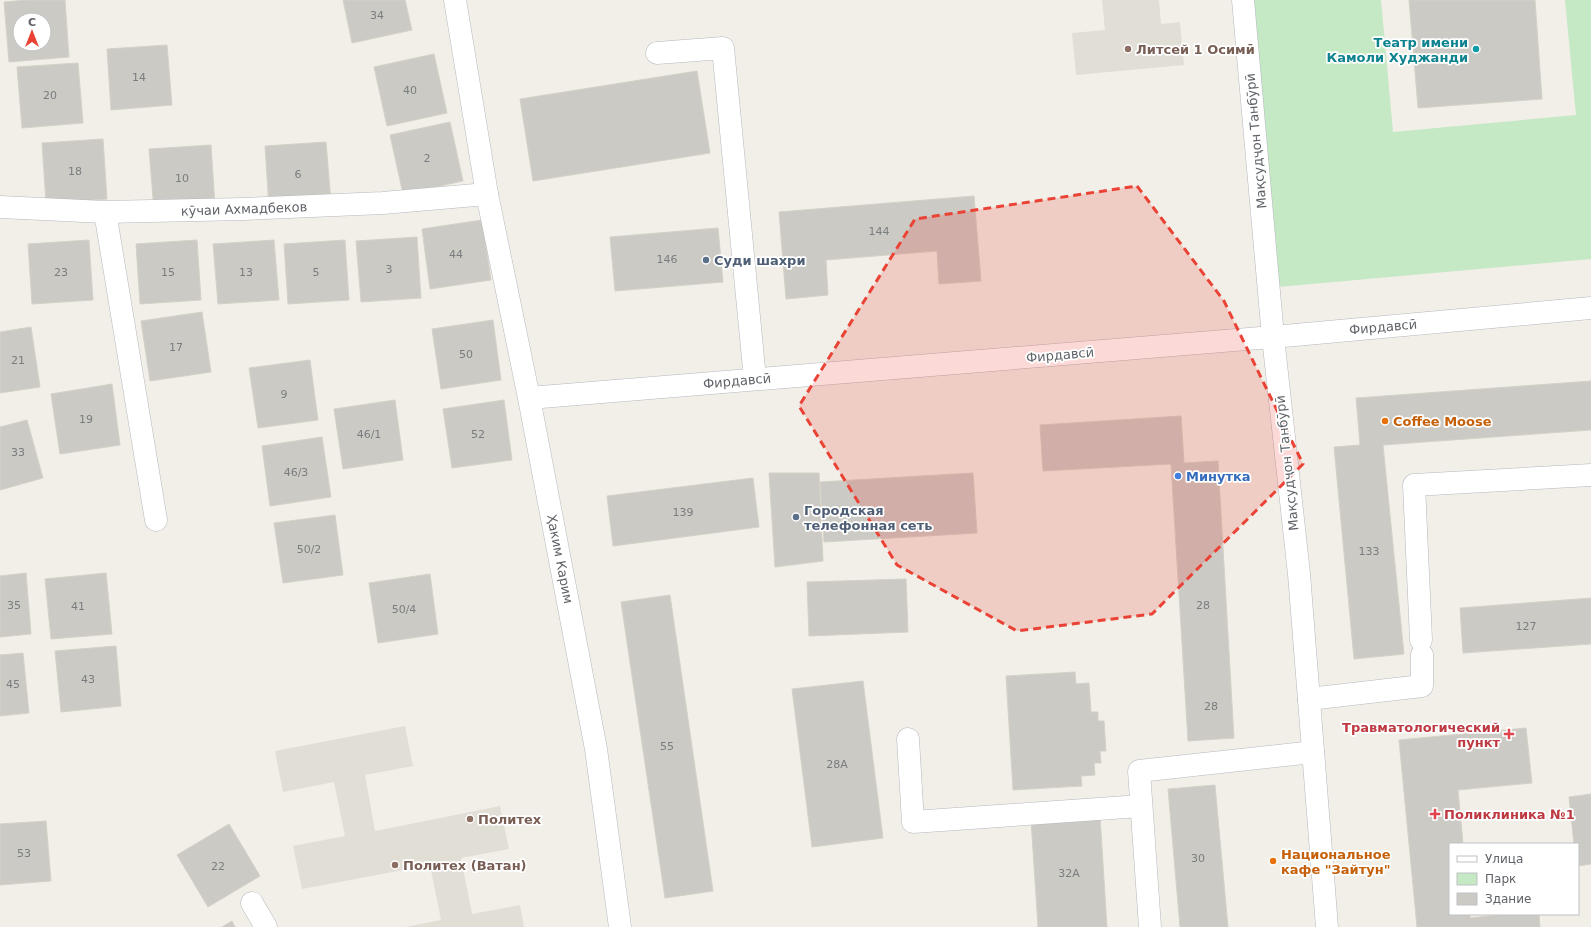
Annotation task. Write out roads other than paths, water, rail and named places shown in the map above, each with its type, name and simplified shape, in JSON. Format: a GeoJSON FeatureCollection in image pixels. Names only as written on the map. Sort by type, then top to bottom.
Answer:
{"type":"FeatureCollection","features":[{"type":"Feature","properties":{"kind":"street","name":"Ҳаким Карим"},"geometry":{"type":"LineString","coordinates":[[455,0],[487,194],[529,398],[596,749],[620,927]]}},
{"type":"Feature","properties":{"kind":"street","name":"Мақсудҷон Танбӯрӣ"},"geometry":{"type":"LineString","coordinates":[[1243,0],[1274,337],[1299,574],[1327,927]]}},
{"type":"Feature","properties":{"kind":"street"},"geometry":{"type":"LineString","coordinates":[[657,53],[723,48],[755,379]]}},
{"type":"Feature","properties":{"kind":"street","name":"кӯчаи Ахмадбеков"},"geometry":{"type":"LineString","coordinates":[[0,207],[105,212],[244,209],[383,203],[487,194]]}},
{"type":"Feature","properties":{"kind":"street"},"geometry":{"type":"LineString","coordinates":[[105,212],[156,520]]}},
{"type":"Feature","properties":{"kind":"street","name":"Фирдавсӣ"},"geometry":{"type":"LineString","coordinates":[[529,398],[1274,337],[1591,308]]}},
{"type":"Feature","properties":{"kind":"street"},"geometry":{"type":"LineString","coordinates":[[1309,699],[1422,686],[1422,648],[1414,485],[1591,475]]}},
{"type":"Feature","properties":{"kind":"street"},"geometry":{"type":"LineString","coordinates":[[908,739],[913,822],[1141,806]]}},
{"type":"Feature","properties":{"kind":"street"},"geometry":{"type":"LineString","coordinates":[[1150,927],[1139,771],[1313,752]]}},
{"type":"Feature","properties":{"kind":"street"},"geometry":{"type":"LineString","coordinates":[[252,903],[266,927]]}},
{"type":"Feature","properties":{"kind":"place","name":"Литсей 1 Осимӣ"},"geometry":{"type":"Point","coordinates":[1128,49]}},
{"type":"Feature","properties":{"kind":"place","name":"Театр имени Камоли Худжанди"},"geometry":{"type":"Point","coordinates":[1476,49]}},
{"type":"Feature","properties":{"kind":"place","name":"Суди шахри"},"geometry":{"type":"Point","coordinates":[706,260]}},
{"type":"Feature","properties":{"kind":"place","name":"Coffee Moose"},"geometry":{"type":"Point","coordinates":[1385,421]}},
{"type":"Feature","properties":{"kind":"place","name":"Минутка"},"geometry":{"type":"Point","coordinates":[1178,476]}},
{"type":"Feature","properties":{"kind":"place","name":"Городская телефонная сеть"},"geometry":{"type":"Point","coordinates":[796,517]}},
{"type":"Feature","properties":{"kind":"place","name":"Травматологический пункт"},"geometry":{"type":"Point","coordinates":[1509,734]}},
{"type":"Feature","properties":{"kind":"place","name":"Поликлиника №1"},"geometry":{"type":"Point","coordinates":[1435,814]}},
{"type":"Feature","properties":{"kind":"place","name":"Политех"},"geometry":{"type":"Point","coordinates":[470,819]}},
{"type":"Feature","properties":{"kind":"place","name":"Национальное кафе \"Зайтун\""},"geometry":{"type":"Point","coordinates":[1273,861]}},
{"type":"Feature","properties":{"kind":"place","name":"Политех (Ватан)"},"geometry":{"type":"Point","coordinates":[395,865]}}]}
